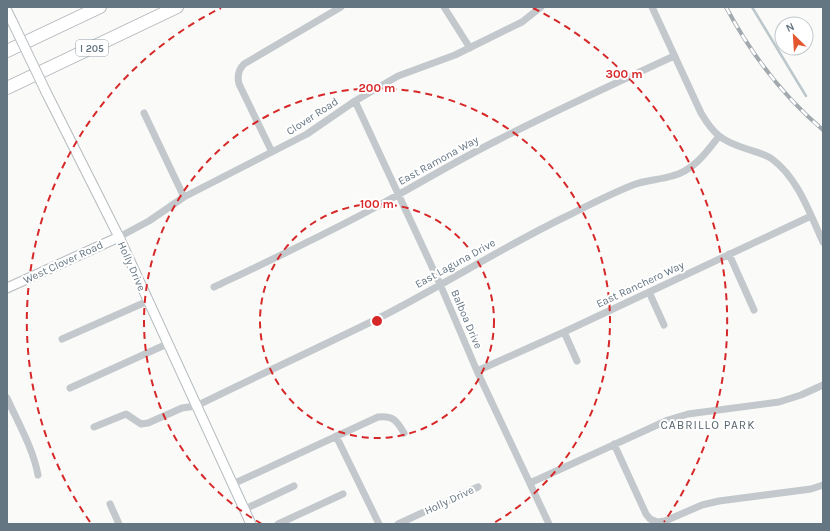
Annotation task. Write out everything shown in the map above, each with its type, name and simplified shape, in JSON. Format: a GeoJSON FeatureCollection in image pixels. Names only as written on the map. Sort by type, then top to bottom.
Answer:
{"type":"FeatureCollection","features":[{"type":"Feature","properties":{"kind":"highway"},"geometry":{"type":"LineString","coordinates":[[7,51],[100,7]]}},
{"type":"Feature","properties":{"kind":"highway","name":"I 205"},"geometry":{"type":"LineString","coordinates":[[7,88],[177,7]]}},
{"type":"Feature","properties":{"kind":"street"},"geometry":{"type":"LineString","coordinates":[[272,152],[239,84],[238,76],[240,68],[250,60],[341,7]]}},
{"type":"Feature","properties":{"kind":"street"},"geometry":{"type":"LineString","coordinates":[[444,7],[470,48]]}},
{"type":"Feature","properties":{"kind":"street","name":"Clover Road"},"geometry":{"type":"LineString","coordinates":[[119,237],[149,221],[184,197],[307,134],[355,101],[398,76],[470,48],[522,22],[541,7]]}},
{"type":"Feature","properties":{"kind":"street"},"geometry":{"type":"LineString","coordinates":[[652,7],[701,113],[710,128],[719,136],[734,145],[766,155],[774,160],[785,171],[795,185],[823,242]]}},
{"type":"Feature","properties":{"kind":"street","name":"Holly Drive"},"geometry":{"type":"LineString","coordinates":[[7,11],[119,237],[167,344],[252,524]]}},
{"type":"Feature","properties":{"kind":"street","name":"East Ramona Way"},"geometry":{"type":"LineString","coordinates":[[214,287],[307,243],[497,140],[674,56]]}},
{"type":"Feature","properties":{"kind":"street","name":"Balboa Drive"},"geometry":{"type":"LineString","coordinates":[[355,101],[440,284],[477,371],[549,524]]}},
{"type":"Feature","properties":{"kind":"street"},"geometry":{"type":"LineString","coordinates":[[144,113],[184,197]]}},
{"type":"Feature","properties":{"kind":"street","name":"East Laguna Drive"},"geometry":{"type":"LineString","coordinates":[[94,427],[126,414],[141,424],[148,423],[182,408],[196,406],[379,318],[524,237],[631,186],[646,180],[671,176],[682,172],[693,166],[706,153],[719,136]]}},
{"type":"Feature","properties":{"kind":"street","name":"East Ranchero Way"},"geometry":{"type":"LineString","coordinates":[[477,371],[564,332],[811,216]]}},
{"type":"Feature","properties":{"kind":"street","name":"West Clover Road"},"geometry":{"type":"LineString","coordinates":[[7,288],[119,237]]}},
{"type":"Feature","properties":{"kind":"street"},"geometry":{"type":"LineString","coordinates":[[729,254],[754,310]]}},
{"type":"Feature","properties":{"kind":"street"},"geometry":{"type":"LineString","coordinates":[[649,292],[664,325]]}},
{"type":"Feature","properties":{"kind":"street"},"geometry":{"type":"LineString","coordinates":[[62,339],[148,301]]}},
{"type":"Feature","properties":{"kind":"street"},"geometry":{"type":"LineString","coordinates":[[564,332],[577,361]]}},
{"type":"Feature","properties":{"kind":"street"},"geometry":{"type":"LineString","coordinates":[[70,388],[167,344]]}},
{"type":"Feature","properties":{"kind":"street"},"geometry":{"type":"LineString","coordinates":[[530,483],[614,444],[675,418],[688,414],[779,402],[801,395],[823,385]]}},
{"type":"Feature","properties":{"kind":"street"},"geometry":{"type":"LineString","coordinates":[[7,398],[28,443],[38,475]]}},
{"type":"Feature","properties":{"kind":"street"},"geometry":{"type":"LineString","coordinates":[[233,484],[378,417],[385,416],[393,419],[404,433]]}},
{"type":"Feature","properties":{"kind":"street"},"geometry":{"type":"LineString","coordinates":[[336,436],[379,524]]}},
{"type":"Feature","properties":{"kind":"street"},"geometry":{"type":"LineString","coordinates":[[614,444],[646,514],[650,519],[657,522],[665,521],[702,505],[719,501],[810,489],[823,485]]}},
{"type":"Feature","properties":{"kind":"street"},"geometry":{"type":"LineString","coordinates":[[245,509],[294,486]]}},
{"type":"Feature","properties":{"kind":"street","name":"Holly Drive"},"geometry":{"type":"LineString","coordinates":[[398,524],[478,486]]}},
{"type":"Feature","properties":{"kind":"street"},"geometry":{"type":"LineString","coordinates":[[278,524],[342,494]]}},
{"type":"Feature","properties":{"kind":"street"},"geometry":{"type":"LineString","coordinates":[[110,504],[119,524]]}},
{"type":"Feature","properties":{"kind":"waterway"},"geometry":{"type":"LineString","coordinates":[[752,7],[806,96]]}},
{"type":"Feature","properties":{"kind":"railway"},"geometry":{"type":"LineString","coordinates":[[726,7],[757,58],[781,89],[823,130]]}},
{"type":"Feature","properties":{"kind":"district","name":"CABRILLO PARK"},"geometry":{"type":"Point","coordinates":[708,425]}}]}
